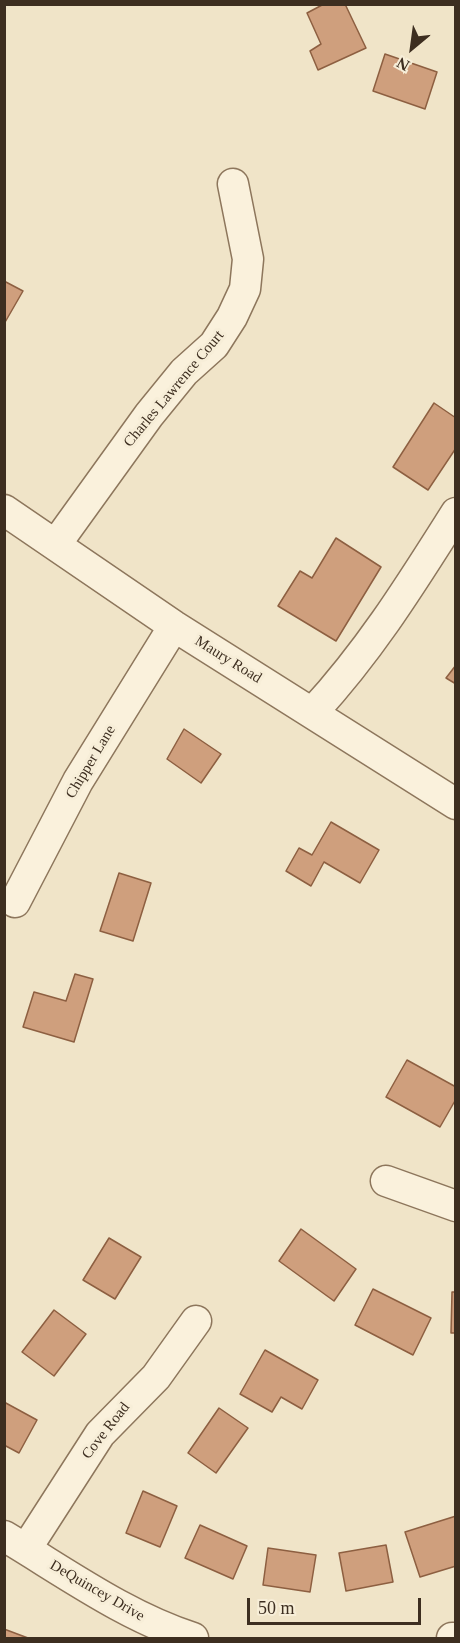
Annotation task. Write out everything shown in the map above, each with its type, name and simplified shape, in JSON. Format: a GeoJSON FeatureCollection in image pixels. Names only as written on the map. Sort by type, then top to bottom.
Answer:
{"type":"FeatureCollection","features":[{"type":"Feature","properties":{"kind":"street","name":"Charles Lawrence Court"},"geometry":{"type":"LineString","coordinates":[[56,544],[149,415],[184,372],[214,345],[232,317],[245,289],[248,259],[233,184]]}},
{"type":"Feature","properties":{"kind":"street","name":"Maury Road"},"geometry":{"type":"LineString","coordinates":[[4,510],[174,626],[456,804]]}},
{"type":"Feature","properties":{"kind":"street"},"geometry":{"type":"LineString","coordinates":[[313,712],[352,670],[401,600],[456,513]]}},
{"type":"Feature","properties":{"kind":"street","name":"Chipper Lane"},"geometry":{"type":"LineString","coordinates":[[15,902],[78,782],[174,626]]}},
{"type":"Feature","properties":{"kind":"street"},"geometry":{"type":"LineString","coordinates":[[386,1181],[456,1206]]}},
{"type":"Feature","properties":{"kind":"street","name":"Cove Road"},"geometry":{"type":"LineString","coordinates":[[15,1543],[100,1434],[156,1377],[196,1322]]}},
{"type":"Feature","properties":{"kind":"street","name":"DeQuincey Drive"},"geometry":{"type":"LineString","coordinates":[[15,1543],[70,1578],[146,1620],[193,1638]]}},
{"type":"Feature","properties":{"kind":"building"},"geometry":{"type":"Polygon","coordinates":[[[324,4],[345,4],[366,48],[318,70],[310,51],[321,44],[307,13],[324,4]]]}},
{"type":"Feature","properties":{"kind":"building"},"geometry":{"type":"Polygon","coordinates":[[[385,54],[437,72],[425,109],[373,91],[385,54]]]}},
{"type":"Feature","properties":{"kind":"building"},"geometry":{"type":"Polygon","coordinates":[[[4,281],[23,291],[4,324],[4,281]]]}},
{"type":"Feature","properties":{"kind":"building"},"geometry":{"type":"Polygon","coordinates":[[[434,403],[456,418],[456,448],[428,490],[393,467],[434,403]]]}},
{"type":"Feature","properties":{"kind":"building"},"geometry":{"type":"Polygon","coordinates":[[[336,538],[381,567],[336,641],[278,606],[300,571],[312,578],[336,538]]]}},
{"type":"Feature","properties":{"kind":"building"},"geometry":{"type":"Polygon","coordinates":[[[456,665],[456,684],[446,678],[456,665]]]}},
{"type":"Feature","properties":{"kind":"building"},"geometry":{"type":"Polygon","coordinates":[[[184,729],[221,754],[201,783],[167,759],[184,729]]]}},
{"type":"Feature","properties":{"kind":"building"},"geometry":{"type":"Polygon","coordinates":[[[331,822],[379,850],[360,883],[324,862],[311,886],[286,871],[299,848],[312,855],[331,822]]]}},
{"type":"Feature","properties":{"kind":"building"},"geometry":{"type":"Polygon","coordinates":[[[119,873],[151,883],[133,941],[100,931],[119,873]]]}},
{"type":"Feature","properties":{"kind":"building"},"geometry":{"type":"Polygon","coordinates":[[[75,974],[93,979],[74,1042],[23,1027],[34,992],[66,1001],[75,974]]]}},
{"type":"Feature","properties":{"kind":"building"},"geometry":{"type":"Polygon","coordinates":[[[407,1060],[456,1087],[456,1099],[440,1127],[386,1097],[407,1060]]]}},
{"type":"Feature","properties":{"kind":"building"},"geometry":{"type":"Polygon","coordinates":[[[301,1229],[356,1269],[334,1301],[279,1261],[301,1229]]]}},
{"type":"Feature","properties":{"kind":"building"},"geometry":{"type":"Polygon","coordinates":[[[109,1238],[141,1257],[115,1299],[83,1280],[109,1238]]]}},
{"type":"Feature","properties":{"kind":"building"},"geometry":{"type":"Polygon","coordinates":[[[373,1289],[431,1318],[413,1355],[355,1325],[373,1289]]]}},
{"type":"Feature","properties":{"kind":"building"},"geometry":{"type":"Polygon","coordinates":[[[452,1292],[456,1292],[456,1333],[451,1333],[452,1292]]]}},
{"type":"Feature","properties":{"kind":"building"},"geometry":{"type":"Polygon","coordinates":[[[54,1310],[86,1334],[54,1376],[22,1352],[54,1310]]]}},
{"type":"Feature","properties":{"kind":"building"},"geometry":{"type":"Polygon","coordinates":[[[265,1350],[318,1380],[302,1409],[281,1397],[272,1412],[240,1394],[265,1350]]]}},
{"type":"Feature","properties":{"kind":"building"},"geometry":{"type":"Polygon","coordinates":[[[4,1402],[37,1420],[19,1453],[4,1445],[4,1402]]]}},
{"type":"Feature","properties":{"kind":"building"},"geometry":{"type":"Polygon","coordinates":[[[219,1408],[248,1428],[216,1473],[188,1453],[219,1408]]]}},
{"type":"Feature","properties":{"kind":"building"},"geometry":{"type":"Polygon","coordinates":[[[143,1491],[177,1506],[160,1547],[126,1533],[143,1491]]]}},
{"type":"Feature","properties":{"kind":"building"},"geometry":{"type":"Polygon","coordinates":[[[456,1516],[456,1566],[420,1577],[405,1532],[456,1516]]]}},
{"type":"Feature","properties":{"kind":"building"},"geometry":{"type":"Polygon","coordinates":[[[200,1525],[247,1546],[233,1579],[185,1558],[200,1525]]]}},
{"type":"Feature","properties":{"kind":"building"},"geometry":{"type":"Polygon","coordinates":[[[386,1545],[393,1582],[346,1591],[339,1553],[386,1545]]]}},
{"type":"Feature","properties":{"kind":"building"},"geometry":{"type":"Polygon","coordinates":[[[268,1548],[316,1555],[310,1592],[263,1585],[268,1548]]]}},
{"type":"Feature","properties":{"kind":"building"},"geometry":{"type":"Polygon","coordinates":[[[4,1629],[28,1638],[4,1638],[4,1629]]]}}]}
